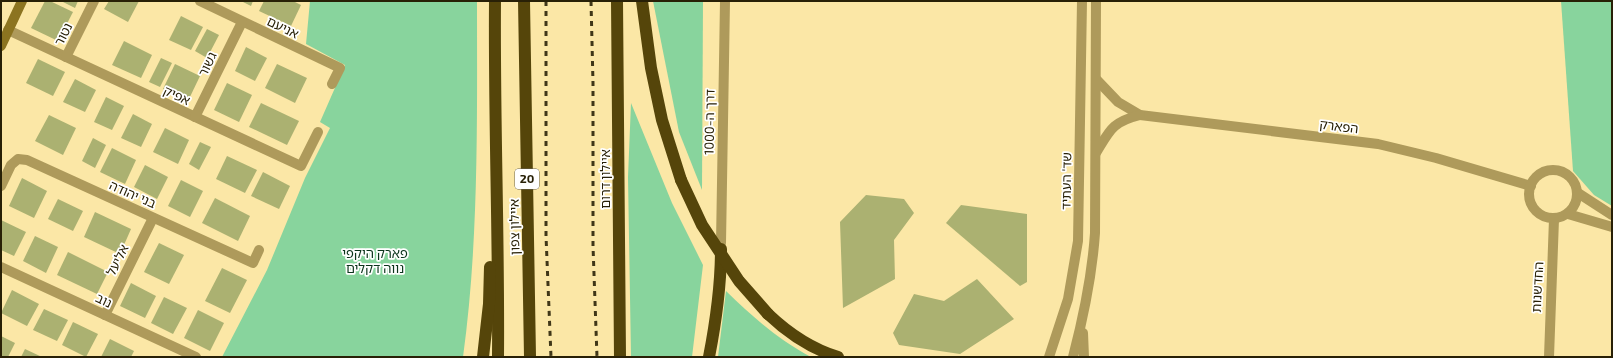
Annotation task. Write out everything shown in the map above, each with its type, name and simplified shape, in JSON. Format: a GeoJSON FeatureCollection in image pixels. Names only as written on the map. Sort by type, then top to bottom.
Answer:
{"type":"FeatureCollection","features":[{"type":"Feature","properties":{"kind":"highway"},"geometry":{"type":"LineString","coordinates":[[495,1],[498,357]]}},
{"type":"Feature","properties":{"kind":"highway","name":"איילון צפון"},"geometry":{"type":"LineString","coordinates":[[524,1],[530,357]]}},
{"type":"Feature","properties":{"kind":"highway","name":"איילון דרום"},"geometry":{"type":"LineString","coordinates":[[617,1],[620,357]]}},
{"type":"Feature","properties":{"kind":"highway"},"geometry":{"type":"LineString","coordinates":[[642,1],[651,68],[662,120],[681,180],[702,225],[739,281],[768,314],[794,336],[838,357]]}},
{"type":"Feature","properties":{"kind":"highway"},"geometry":{"type":"LineString","coordinates":[[483,357],[489,304],[495,112]]}},
{"type":"Feature","properties":{"kind":"highway"},"geometry":{"type":"LineString","coordinates":[[709,357],[719,302],[721,275],[720,243]]}},
{"type":"Feature","properties":{"kind":"street"},"geometry":{"type":"LineString","coordinates":[[1,46],[22,1]]}},
{"type":"Feature","properties":{"kind":"street","name":"נטור"},"geometry":{"type":"LineString","coordinates":[[66,57],[94,1]]}},
{"type":"Feature","properties":{"kind":"street","name":"אניעם"},"geometry":{"type":"LineString","coordinates":[[200,1],[340,68],[332,84]]}},
{"type":"Feature","properties":{"kind":"street","name":"דרך ה-1000"},"geometry":{"type":"LineString","coordinates":[[720,243],[725,1]]}},
{"type":"Feature","properties":{"kind":"street","name":"שד' העתיד"},"geometry":{"type":"LineString","coordinates":[[1049,357],[1068,299],[1078,241],[1082,1]]}},
{"type":"Feature","properties":{"kind":"street"},"geometry":{"type":"LineString","coordinates":[[1073,357],[1084,319],[1093,267],[1096,154],[1096,1]]}},
{"type":"Feature","properties":{"kind":"street","name":"גשור"},"geometry":{"type":"LineString","coordinates":[[195,117],[242,22]]}},
{"type":"Feature","properties":{"kind":"street","name":"אפיק"},"geometry":{"type":"LineString","coordinates":[[8,30],[301,166],[318,132]]}},
{"type":"Feature","properties":{"kind":"street","name":"הפארק"},"geometry":{"type":"LineString","coordinates":[[1096,80],[1126,109],[1140,116],[1378,144],[1450,162],[1531,186]]}},
{"type":"Feature","properties":{"kind":"street","name":"הפארק"},"geometry":{"type":"LineString","coordinates":[[1096,154],[1110,130],[1123,120],[1140,116]]}},
{"type":"Feature","properties":{"kind":"street","name":"בני יהודה"},"geometry":{"type":"LineString","coordinates":[[1,186],[12,165],[18,159],[26,160],[253,263],[259,250]]}},
{"type":"Feature","properties":{"kind":"street"},"geometry":{"type":"LineString","coordinates":[[1552,170],[1559,170],[1572,179],[1578,193],[1574,208],[1568,214],[1554,219],[1538,213],[1529,200],[1529,191],[1537,176],[1552,170]]}},
{"type":"Feature","properties":{"kind":"street"},"geometry":{"type":"LineString","coordinates":[[1578,193],[1612,215]]}},
{"type":"Feature","properties":{"kind":"street"},"geometry":{"type":"LineString","coordinates":[[1568,214],[1612,227]]}},
{"type":"Feature","properties":{"kind":"street","name":"אליעל"},"geometry":{"type":"LineString","coordinates":[[105,315],[153,218]]}},
{"type":"Feature","properties":{"kind":"street","name":"החדשנות"},"geometry":{"type":"LineString","coordinates":[[1549,357],[1549,313],[1554,219]]}},
{"type":"Feature","properties":{"kind":"street","name":"נוב"},"geometry":{"type":"LineString","coordinates":[[1,267],[196,357]]}},
{"type":"Feature","properties":{"kind":"street"},"geometry":{"type":"LineString","coordinates":[[1084,319],[1084,357]]}},
{"type":"Feature","properties":{"kind":"street"},"geometry":{"type":"LineString","coordinates":[[1042,357],[1054,344]]}},
{"type":"Feature","properties":{"kind":"green space","name":"פארק היקפי נווה דקלים"},"geometry":{"type":"Polygon","coordinates":[[[310,1],[477,1],[476,179],[472,269],[463,357],[222,357],[267,270],[305,178],[330,128],[320,122],[345,65],[306,44],[310,1]]]}},
{"type":"Feature","properties":{"kind":"green space"},"geometry":{"type":"Polygon","coordinates":[[[653,1],[703,1],[702,190],[679,132],[653,1]]]}},
{"type":"Feature","properties":{"kind":"green space"},"geometry":{"type":"Polygon","coordinates":[[[1561,1],[1612,1],[1612,206],[1594,195],[1573,171],[1561,1]]]}},
{"type":"Feature","properties":{"kind":"green space"},"geometry":{"type":"Polygon","coordinates":[[[631,103],[672,203],[703,265],[692,357],[631,357],[628,177],[631,103]]]}},
{"type":"Feature","properties":{"kind":"green space"},"geometry":{"type":"Polygon","coordinates":[[[726,291],[766,327],[787,343],[811,357],[718,357],[726,291]]]}},
{"type":"Feature","properties":{"kind":"building"},"geometry":{"type":"Polygon","coordinates":[[[45,1],[50,1],[73,12],[58,41],[31,28],[45,1]]]}},
{"type":"Feature","properties":{"kind":"building"},"geometry":{"type":"Polygon","coordinates":[[[61,1],[78,1],[75,8],[61,1]]]}},
{"type":"Feature","properties":{"kind":"building"},"geometry":{"type":"Polygon","coordinates":[[[109,1],[139,1],[128,22],[104,9],[109,1]]]}},
{"type":"Feature","properties":{"kind":"building"},"geometry":{"type":"Polygon","coordinates":[[[241,1],[253,1],[251,6],[241,1]]]}},
{"type":"Feature","properties":{"kind":"building"},"geometry":{"type":"Polygon","coordinates":[[[264,1],[293,1],[301,5],[291,26],[259,11],[264,1]]]}},
{"type":"Feature","properties":{"kind":"building"},"geometry":{"type":"Polygon","coordinates":[[[181,16],[203,27],[191,50],[169,40],[181,16]]]}},
{"type":"Feature","properties":{"kind":"building"},"geometry":{"type":"Polygon","coordinates":[[[207,29],[219,35],[207,58],[195,51],[207,29]]]}},
{"type":"Feature","properties":{"kind":"building"},"geometry":{"type":"Polygon","coordinates":[[[124,41],[152,55],[141,78],[112,65],[124,41]]]}},
{"type":"Feature","properties":{"kind":"building"},"geometry":{"type":"Polygon","coordinates":[[[246,47],[267,58],[255,81],[235,71],[246,47]]]}},
{"type":"Feature","properties":{"kind":"building"},"geometry":{"type":"Polygon","coordinates":[[[161,58],[172,63],[160,87],[149,82],[161,58]]]}},
{"type":"Feature","properties":{"kind":"building"},"geometry":{"type":"Polygon","coordinates":[[[38,59],[65,72],[53,96],[26,83],[38,59]]]}},
{"type":"Feature","properties":{"kind":"building"},"geometry":{"type":"Polygon","coordinates":[[[175,64],[200,76],[188,101],[163,89],[175,64]]]}},
{"type":"Feature","properties":{"kind":"building"},"geometry":{"type":"Polygon","coordinates":[[[277,64],[307,78],[295,103],[265,88],[277,64]]]}},
{"type":"Feature","properties":{"kind":"building"},"geometry":{"type":"Polygon","coordinates":[[[75,79],[96,90],[85,112],[63,102],[75,79]]]}},
{"type":"Feature","properties":{"kind":"building"},"geometry":{"type":"Polygon","coordinates":[[[227,83],[252,95],[239,122],[214,110],[227,83]]]}},
{"type":"Feature","properties":{"kind":"building"},"geometry":{"type":"Polygon","coordinates":[[[106,97],[124,106],[112,130],[94,122],[106,97]]]}},
{"type":"Feature","properties":{"kind":"building"},"geometry":{"type":"Polygon","coordinates":[[[261,103],[299,121],[287,145],[249,127],[261,103]]]}},
{"type":"Feature","properties":{"kind":"building"},"geometry":{"type":"Polygon","coordinates":[[[133,114],[152,124],[141,147],[121,138],[133,114]]]}},
{"type":"Feature","properties":{"kind":"building"},"geometry":{"type":"Polygon","coordinates":[[[49,115],[76,128],[63,155],[35,141],[49,115]]]}},
{"type":"Feature","properties":{"kind":"building"},"geometry":{"type":"Polygon","coordinates":[[[165,128],[189,140],[178,164],[153,152],[165,128]]]}},
{"type":"Feature","properties":{"kind":"building"},"geometry":{"type":"Polygon","coordinates":[[[93,138],[106,145],[95,168],[82,161],[93,138]]]}},
{"type":"Feature","properties":{"kind":"building"},"geometry":{"type":"Polygon","coordinates":[[[200,142],[211,147],[199,170],[189,164],[200,142]]]}},
{"type":"Feature","properties":{"kind":"building"},"geometry":{"type":"Polygon","coordinates":[[[112,148],[136,160],[125,184],[100,172],[112,148]]]}},
{"type":"Feature","properties":{"kind":"building"},"geometry":{"type":"Polygon","coordinates":[[[227,156],[257,170],[245,193],[216,179],[227,156]]]}},
{"type":"Feature","properties":{"kind":"building"},"geometry":{"type":"Polygon","coordinates":[[[145,165],[168,177],[157,199],[134,187],[145,165]]]}},
{"type":"Feature","properties":{"kind":"building"},"geometry":{"type":"Polygon","coordinates":[[[263,172],[290,186],[279,209],[251,196],[263,172]]]}},
{"type":"Feature","properties":{"kind":"building"},"geometry":{"type":"Polygon","coordinates":[[[22,178],[47,191],[34,218],[9,206],[22,178]]]}},
{"type":"Feature","properties":{"kind":"building"},"geometry":{"type":"Polygon","coordinates":[[[181,180],[203,191],[190,217],[168,206],[181,180]]]}},
{"type":"Feature","properties":{"kind":"building"},"geometry":{"type":"Polygon","coordinates":[[[866,195],[904,199],[914,213],[894,240],[895,279],[843,308],[840,222],[866,195]]]}},
{"type":"Feature","properties":{"kind":"building"},"geometry":{"type":"Polygon","coordinates":[[[215,198],[250,216],[238,241],[202,223],[215,198]]]}},
{"type":"Feature","properties":{"kind":"building"},"geometry":{"type":"Polygon","coordinates":[[[58,199],[83,211],[73,231],[48,219],[58,199]]]}},
{"type":"Feature","properties":{"kind":"building"},"geometry":{"type":"Polygon","coordinates":[[[961,205],[1027,214],[1027,282],[1020,286],[946,223],[961,205]]]}},
{"type":"Feature","properties":{"kind":"building"},"geometry":{"type":"Polygon","coordinates":[[[95,212],[131,229],[120,254],[84,237],[95,212]]]}},
{"type":"Feature","properties":{"kind":"building"},"geometry":{"type":"Polygon","coordinates":[[[1,220],[26,232],[14,256],[1,250],[1,220]]]}},
{"type":"Feature","properties":{"kind":"building"},"geometry":{"type":"Polygon","coordinates":[[[35,236],[58,247],[46,273],[23,261],[35,236]]]}},
{"type":"Feature","properties":{"kind":"building"},"geometry":{"type":"Polygon","coordinates":[[[159,243],[184,255],[169,284],[144,272],[159,243]]]}},
{"type":"Feature","properties":{"kind":"building"},"geometry":{"type":"Polygon","coordinates":[[[68,252],[108,272],[97,294],[57,275],[68,252]]]}},
{"type":"Feature","properties":{"kind":"building"},"geometry":{"type":"Polygon","coordinates":[[[222,268],[247,280],[230,313],[205,301],[222,268]]]}},
{"type":"Feature","properties":{"kind":"building"},"geometry":{"type":"Polygon","coordinates":[[[977,279],[1014,319],[960,354],[899,345],[893,333],[914,294],[944,301],[977,279]]]}},
{"type":"Feature","properties":{"kind":"building"},"geometry":{"type":"Polygon","coordinates":[[[131,283],[156,296],[145,318],[120,306],[131,283]]]}},
{"type":"Feature","properties":{"kind":"building"},"geometry":{"type":"Polygon","coordinates":[[[12,290],[39,304],[27,326],[1,313],[12,290]]]}},
{"type":"Feature","properties":{"kind":"building"},"geometry":{"type":"Polygon","coordinates":[[[164,297],[187,308],[173,334],[151,323],[164,297]]]}},
{"type":"Feature","properties":{"kind":"building"},"geometry":{"type":"Polygon","coordinates":[[[44,309],[68,320],[57,341],[33,330],[44,309]]]}},
{"type":"Feature","properties":{"kind":"building"},"geometry":{"type":"Polygon","coordinates":[[[198,310],[224,323],[210,351],[184,338],[198,310]]]}},
{"type":"Feature","properties":{"kind":"building"},"geometry":{"type":"Polygon","coordinates":[[[73,322],[98,334],[86,357],[62,345],[73,322]]]}},
{"type":"Feature","properties":{"kind":"building"},"geometry":{"type":"Polygon","coordinates":[[[1,336],[15,343],[8,357],[1,357],[1,336]]]}},
{"type":"Feature","properties":{"kind":"building"},"geometry":{"type":"Polygon","coordinates":[[[110,339],[134,351],[131,357],[101,357],[110,339]]]}},
{"type":"Feature","properties":{"kind":"building"},"geometry":{"type":"Polygon","coordinates":[[[25,349],[42,357],[21,357],[25,349]]]}},
{"type":"Feature","properties":{"kind":"railway"},"geometry":{"type":"LineString","coordinates":[[546,1],[546,236],[551,357]]}},
{"type":"Feature","properties":{"kind":"railway"},"geometry":{"type":"LineString","coordinates":[[591,1],[593,83],[593,246],[597,357]]}}]}
